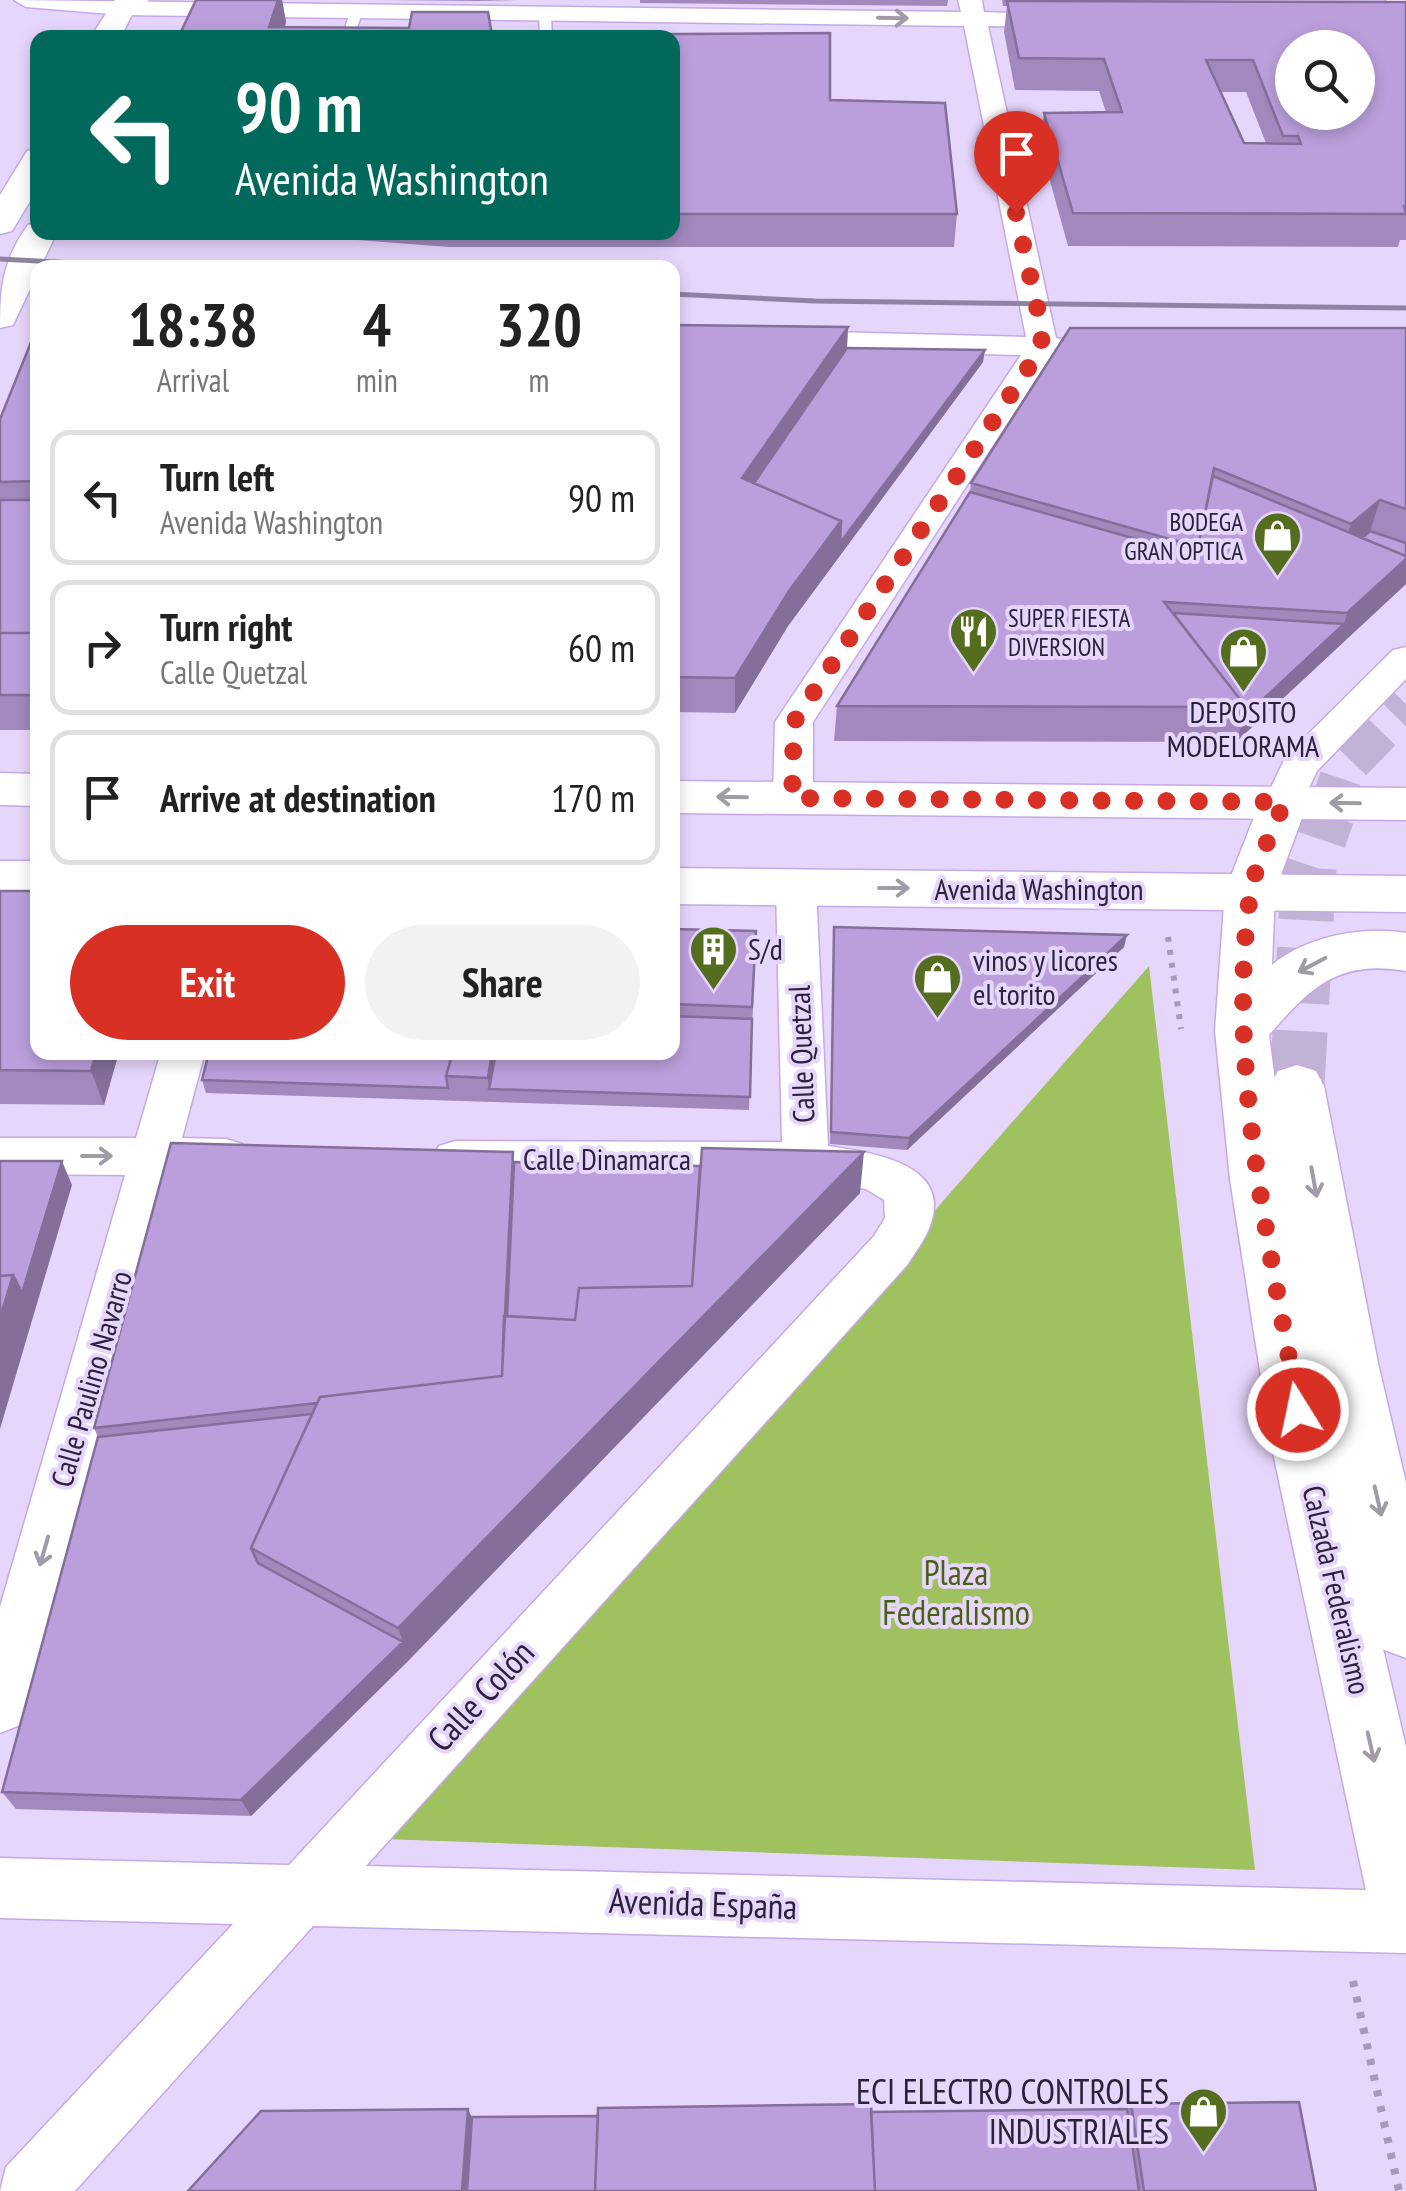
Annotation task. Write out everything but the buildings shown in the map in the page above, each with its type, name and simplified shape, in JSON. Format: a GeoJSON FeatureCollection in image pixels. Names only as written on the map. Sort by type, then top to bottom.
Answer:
{"type":"FeatureCollection","features":[{"type":"Feature","properties":{"kind":"main road"},"geometry":{"type":"LineString","coordinates":[[113,30],[140,4]]}},
{"type":"Feature","properties":{"kind":"main road"},"geometry":{"type":"LineString","coordinates":[[140,4],[140,30]]}},
{"type":"Feature","properties":{"kind":"main road"},"geometry":{"type":"LineString","coordinates":[[0,224],[30,172]]}},
{"type":"Feature","properties":{"kind":"main road"},"geometry":{"type":"LineString","coordinates":[[0,318],[36,240]]}},
{"type":"Feature","properties":{"kind":"main road"},"geometry":{"type":"LineString","coordinates":[[0,789],[30,790]]}},
{"type":"Feature","properties":{"kind":"main road"},"geometry":{"type":"LineString","coordinates":[[680,797],[1406,804]]}},
{"type":"Feature","properties":{"kind":"main road","name":"Calzada Federalismo"},"geometry":{"type":"LineString","coordinates":[[1284,802],[1250,892],[1242,1031],[1259,1179],[1304,1448],[1406,1905]]}},
{"type":"Feature","properties":{"kind":"main road"},"geometry":{"type":"LineString","coordinates":[[0,879],[30,879]]}},
{"type":"Feature","properties":{"kind":"main road","name":"Avenida Washington"},"geometry":{"type":"LineString","coordinates":[[680,886],[1406,894]]}},
{"type":"Feature","properties":{"kind":"main road"},"geometry":{"type":"LineString","coordinates":[[1242,1031],[1287,980],[1313,960],[1354,951],[1406,952]]}},
{"type":"Feature","properties":{"kind":"main road","name":"Calzada Federalismo"},"geometry":{"type":"LineString","coordinates":[[1297,1086],[1347,1363],[1406,1626]]}},
{"type":"Feature","properties":{"kind":"street"},"geometry":{"type":"LineString","coordinates":[[26,0],[322,6],[356,12],[546,17],[972,9],[1091,20]]}},
{"type":"Feature","properties":{"kind":"street"},"geometry":{"type":"LineString","coordinates":[[1398,0],[1399,21]]}},
{"type":"Feature","properties":{"kind":"street"},"geometry":{"type":"LineString","coordinates":[[792,798],[794,722],[1042,347],[1037,305],[972,9]]}},
{"type":"Feature","properties":{"kind":"street"},"geometry":{"type":"LineString","coordinates":[[680,337],[1100,348]]}},
{"type":"Feature","properties":{"kind":"street"},"geometry":{"type":"LineString","coordinates":[[1284,802],[1300,765],[1406,658]]}},
{"type":"Feature","properties":{"kind":"street","name":"Calle Quetzal"},"geometry":{"type":"LineString","coordinates":[[796,888],[806,1161]]}},
{"type":"Feature","properties":{"kind":"street","name":"Calle Paulino Navarro"},"geometry":{"type":"LineString","coordinates":[[0,1706],[181,1060]]}},
{"type":"Feature","properties":{"kind":"street"},"geometry":{"type":"LineString","coordinates":[[0,1156],[274,1158]]}},
{"type":"Feature","properties":{"kind":"street","name":"Calle Dinamarca"},"geometry":{"type":"LineString","coordinates":[[412,1158],[806,1161],[877,1172],[907,1191]]}},
{"type":"Feature","properties":{"kind":"street","name":"Calle Colón"},"geometry":{"type":"LineString","coordinates":[[30,2191],[891,1250],[909,1220],[907,1191]]}},
{"type":"Feature","properties":{"kind":"street","name":"Avenida España"},"geometry":{"type":"LineString","coordinates":[[0,1888],[1406,1922]]}},
{"type":"Feature","properties":{"kind":"lane"},"geometry":{"type":"LineString","coordinates":[[350,30],[356,12]]}},
{"type":"Feature","properties":{"kind":"green space","name":"Plaza Federalismo"},"geometry":{"type":"Polygon","coordinates":[[[1149,966],[1255,1870],[384,1839],[1149,966]]]}},
{"type":"Feature","properties":{"kind":"tunnel"},"geometry":{"type":"LineString","coordinates":[[1327,818],[1344,768],[1406,704]]}},
{"type":"Feature","properties":{"kind":"tunnel"},"geometry":{"type":"LineString","coordinates":[[1297,1086],[1309,868],[1327,815]]}},
{"type":"Feature","properties":{"kind":"railway"},"geometry":{"type":"LineString","coordinates":[[0,259],[30,261]]}},
{"type":"Feature","properties":{"kind":"railway"},"geometry":{"type":"LineString","coordinates":[[680,294],[815,301],[1406,308]]}},
{"type":"Feature","properties":{"kind":"place","name":"BODEGA GRAN OPTICA"},"geometry":{"type":"Point","coordinates":[1278,578]}},
{"type":"Feature","properties":{"kind":"place","name":"SUPER FIESTA DIVERSION"},"geometry":{"type":"Point","coordinates":[973,674]}},
{"type":"Feature","properties":{"kind":"place","name":"DEPOSITO MODELORAMA"},"geometry":{"type":"Point","coordinates":[1243,694]}},
{"type":"Feature","properties":{"kind":"place","name":"S/d"},"geometry":{"type":"Point","coordinates":[713,992]}},
{"type":"Feature","properties":{"kind":"place","name":"vinos y licores el torito"},"geometry":{"type":"Point","coordinates":[938,1020]}},
{"type":"Feature","properties":{"kind":"place","name":"ECI ELECTRO CONTROLES INDUSTRIALES"},"geometry":{"type":"Point","coordinates":[1204,2154]}},
{"type":"Feature","properties":{"kind":"route"},"geometry":{"type":"LineString","coordinates":[[1016,213],[1040,320],[1042,347],[794,722],[792,798],[1284,802],[1250,892],[1242,1031],[1259,1179],[1298,1410]]}}]}
